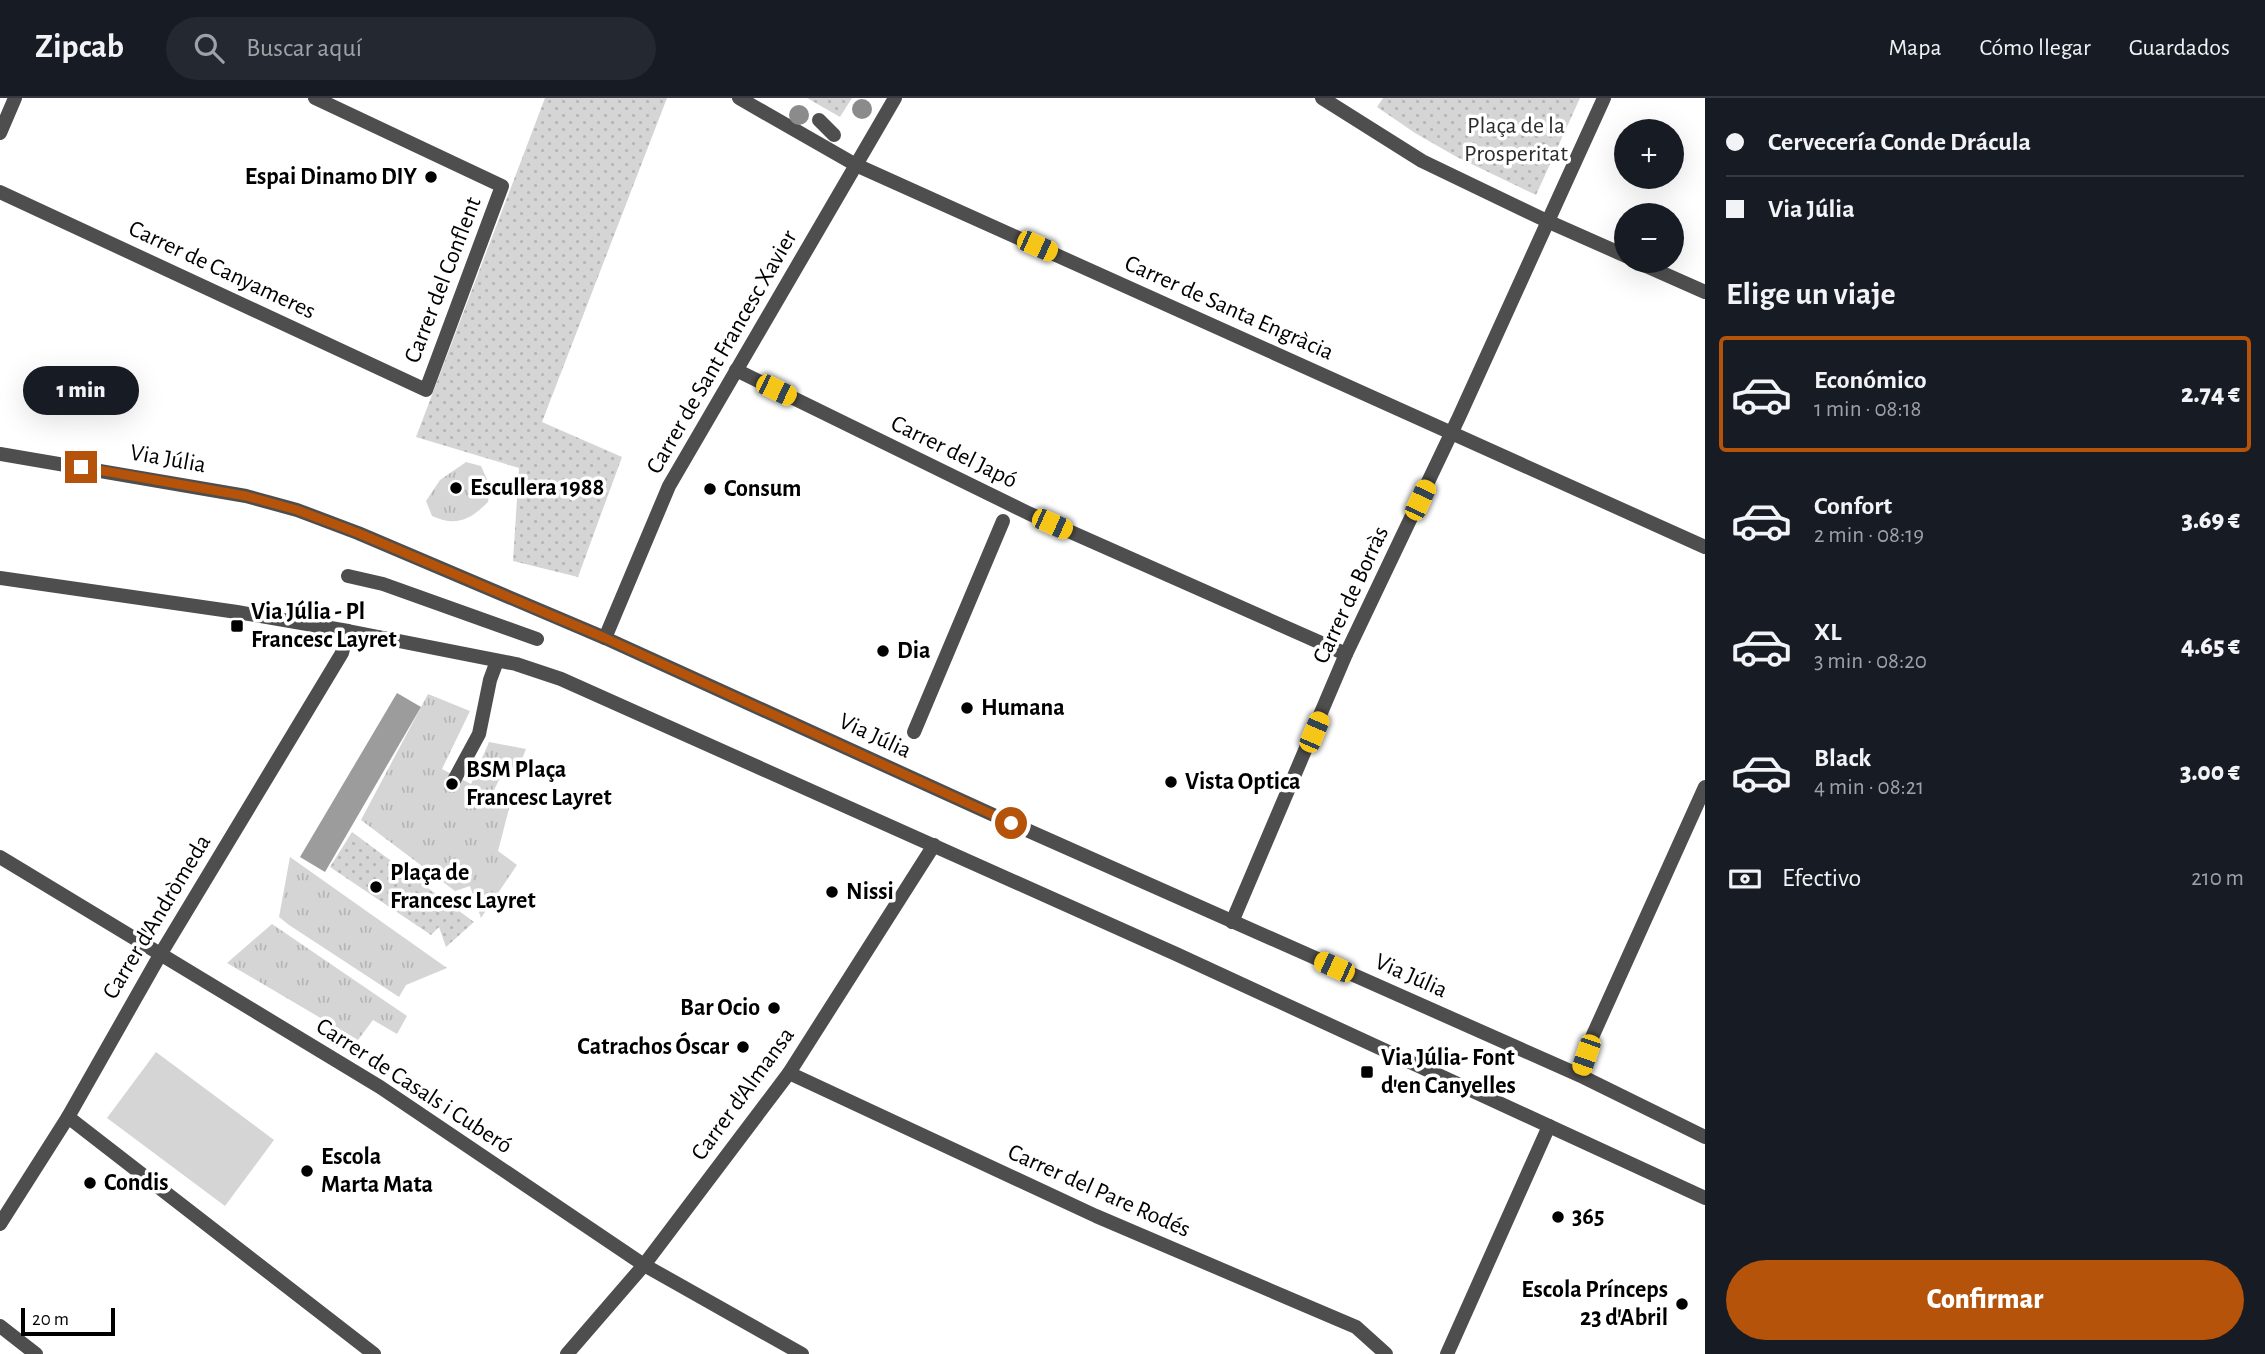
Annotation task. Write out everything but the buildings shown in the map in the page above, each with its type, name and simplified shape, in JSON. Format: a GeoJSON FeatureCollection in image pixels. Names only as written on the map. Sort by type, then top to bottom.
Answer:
{"type":"FeatureCollection","features":[{"type":"Feature","properties":{"kind":"street"},"geometry":{"type":"LineString","coordinates":[[0,133],[15,98]]}},
{"type":"Feature","properties":{"kind":"street","name":"Carrer del Conflent"},"geometry":{"type":"LineString","coordinates":[[315,98],[502,187],[426,390]]}},
{"type":"Feature","properties":{"kind":"street","name":"Carrer de Santa Engràcia"},"geometry":{"type":"LineString","coordinates":[[739,98],[856,165],[1705,547]]}},
{"type":"Feature","properties":{"kind":"street","name":"Carrer de Sant Francesc Xavier"},"geometry":{"type":"LineString","coordinates":[[605,638],[669,486],[895,98]]}},
{"type":"Feature","properties":{"kind":"street"},"geometry":{"type":"LineString","coordinates":[[1322,98],[1422,161],[1614,251]]}},
{"type":"Feature","properties":{"kind":"street","name":"Carrer de Borràs"},"geometry":{"type":"LineString","coordinates":[[1232,922],[1346,654],[1604,98]]}},
{"type":"Feature","properties":{"kind":"street"},"geometry":{"type":"LineString","coordinates":[[819,120],[834,135]]}},
{"type":"Feature","properties":{"kind":"street","name":"Carrer de Canyameres"},"geometry":{"type":"LineString","coordinates":[[0,192],[426,390]]}},
{"type":"Feature","properties":{"kind":"street"},"geometry":{"type":"LineString","coordinates":[[1663,273],[1705,292]]}},
{"type":"Feature","properties":{"kind":"street","name":"Carrer del Japó"},"geometry":{"type":"LineString","coordinates":[[736,370],[1028,513],[1346,654]]}},
{"type":"Feature","properties":{"kind":"street","name":"Via Júlia"},"geometry":{"type":"LineString","coordinates":[[0,454],[246,496],[297,510],[358,533],[605,638],[1232,922],[1579,1075],[1705,1137]]}},
{"type":"Feature","properties":{"kind":"street"},"geometry":{"type":"LineString","coordinates":[[914,732],[1003,521]]}},
{"type":"Feature","properties":{"kind":"street"},"geometry":{"type":"LineString","coordinates":[[348,576],[383,584],[537,639]]}},
{"type":"Feature","properties":{"kind":"street"},"geometry":{"type":"LineString","coordinates":[[0,578],[348,631],[516,664],[561,679],[1176,954],[1705,1198]]}},
{"type":"Feature","properties":{"kind":"street","name":"Carrer d'Andròmeda"},"geometry":{"type":"LineString","coordinates":[[0,1224],[68,1117],[160,955],[342,653],[348,631]]}},
{"type":"Feature","properties":{"kind":"street"},"geometry":{"type":"LineString","coordinates":[[452,784],[479,734],[490,680],[497,661]]}},
{"type":"Feature","properties":{"kind":"street"},"geometry":{"type":"LineString","coordinates":[[1579,1075],[1593,1035],[1705,787]]}},
{"type":"Feature","properties":{"kind":"street","name":"Carrer d'Almansa"},"geometry":{"type":"LineString","coordinates":[[567,1354],[644,1265],[789,1073],[934,845]]}},
{"type":"Feature","properties":{"kind":"street","name":"Carrer de Casals i Cuberó"},"geometry":{"type":"LineString","coordinates":[[0,858],[380,1087],[644,1265],[802,1354]]}},
{"type":"Feature","properties":{"kind":"street","name":"Carrer del Pare Rodés"},"geometry":{"type":"LineString","coordinates":[[789,1073],[1096,1216],[1356,1328],[1386,1354]]}},
{"type":"Feature","properties":{"kind":"street"},"geometry":{"type":"LineString","coordinates":[[68,1117],[374,1354]]}},
{"type":"Feature","properties":{"kind":"street"},"geometry":{"type":"LineString","coordinates":[[1447,1354],[1549,1126]]}},
{"type":"Feature","properties":{"kind":"street"},"geometry":{"type":"LineString","coordinates":[[0,1326],[36,1354]]}},
{"type":"Feature","properties":{"kind":"green space"},"geometry":{"type":"Polygon","coordinates":[[[545,98],[667,98],[542,422],[622,457],[578,577],[513,561],[519,468],[416,437],[545,98]]]}},
{"type":"Feature","properties":{"kind":"green space"},"geometry":{"type":"Polygon","coordinates":[[[807,98],[852,98],[840,117],[807,98]]]}},
{"type":"Feature","properties":{"kind":"green space","name":"Plaça de la Prosperitat"},"geometry":{"type":"Polygon","coordinates":[[[1383,98],[1580,98],[1536,195],[1455,156],[1415,133],[1377,107],[1383,98]]]}},
{"type":"Feature","properties":{"kind":"green space"},"geometry":{"type":"Polygon","coordinates":[[[466,462],[481,466],[490,486],[488,502],[462,520],[448,521],[432,516],[426,501],[440,480],[466,462]]]}},
{"type":"Feature","properties":{"kind":"green space"},"geometry":{"type":"Polygon","coordinates":[[[428,694],[470,711],[442,769],[471,784],[489,742],[526,749],[518,769],[506,766],[493,792],[512,797],[498,851],[517,865],[481,918],[470,886],[455,891],[361,820],[428,694]]]}},
{"type":"Feature","properties":{"kind":"green space"},"geometry":{"type":"Polygon","coordinates":[[[352,832],[474,922],[446,947],[439,927],[431,935],[330,867],[352,832]]]}},
{"type":"Feature","properties":{"kind":"green space"},"geometry":{"type":"Polygon","coordinates":[[[290,857],[447,968],[406,985],[399,997],[289,925],[279,917],[290,857]]]}},
{"type":"Feature","properties":{"kind":"green space"},"geometry":{"type":"Polygon","coordinates":[[[272,924],[407,1016],[397,1034],[373,1020],[358,1040],[227,963],[272,924]]]}},
{"type":"Feature","properties":{"kind":"green space"},"geometry":{"type":"Polygon","coordinates":[[[156,1052],[274,1140],[225,1206],[107,1118],[156,1052]]]}},
{"type":"Feature","properties":{"kind":"shaded area"},"geometry":{"type":"Polygon","coordinates":[[[397,693],[421,707],[325,872],[300,857],[397,693]]]}},
{"type":"Feature","properties":{"kind":"place","name":"Espai Dinamo DIY"},"geometry":{"type":"Point","coordinates":[431,177]}},
{"type":"Feature","properties":{"kind":"place","name":"Escullera 1988"},"geometry":{"type":"Point","coordinates":[456,488]}},
{"type":"Feature","properties":{"kind":"place","name":"Consum"},"geometry":{"type":"Point","coordinates":[710,489]}},
{"type":"Feature","properties":{"kind":"place","name":"Via Júlia - Pl Francesc Layret"},"geometry":{"type":"Point","coordinates":[237,626]}},
{"type":"Feature","properties":{"kind":"place","name":"Dia"},"geometry":{"type":"Point","coordinates":[883,651]}},
{"type":"Feature","properties":{"kind":"place","name":"Humana"},"geometry":{"type":"Point","coordinates":[967,708]}},
{"type":"Feature","properties":{"kind":"place","name":"Vista Optica"},"geometry":{"type":"Point","coordinates":[1171,782]}},
{"type":"Feature","properties":{"kind":"place","name":"BSM Plaça Francesc Layret"},"geometry":{"type":"Point","coordinates":[452,784]}},
{"type":"Feature","properties":{"kind":"place","name":"Plaça de Francesc Layret"},"geometry":{"type":"Point","coordinates":[376,887]}},
{"type":"Feature","properties":{"kind":"place","name":"Nissi"},"geometry":{"type":"Point","coordinates":[832,892]}},
{"type":"Feature","properties":{"kind":"place","name":"Bar Ocio"},"geometry":{"type":"Point","coordinates":[774,1008]}},
{"type":"Feature","properties":{"kind":"place","name":"Catrachos Óscar"},"geometry":{"type":"Point","coordinates":[743,1047]}},
{"type":"Feature","properties":{"kind":"place","name":"Via Júlia- Font d'en Canyelles"},"geometry":{"type":"Point","coordinates":[1367,1072]}},
{"type":"Feature","properties":{"kind":"place","name":"Escola Marta Mata"},"geometry":{"type":"Point","coordinates":[307,1171]}},
{"type":"Feature","properties":{"kind":"place","name":"Condis"},"geometry":{"type":"Point","coordinates":[90,1183]}},
{"type":"Feature","properties":{"kind":"place","name":"365"},"geometry":{"type":"Point","coordinates":[1558,1217]}},
{"type":"Feature","properties":{"kind":"place","name":"Escola Prínceps 23 d'Abril"},"geometry":{"type":"Point","coordinates":[1682,1304]}},
{"type":"Feature","properties":{"kind":"route"},"geometry":{"type":"LineString","coordinates":[[81,467],[246,496],[297,510],[358,533],[605,638],[1011,823]]}}]}
